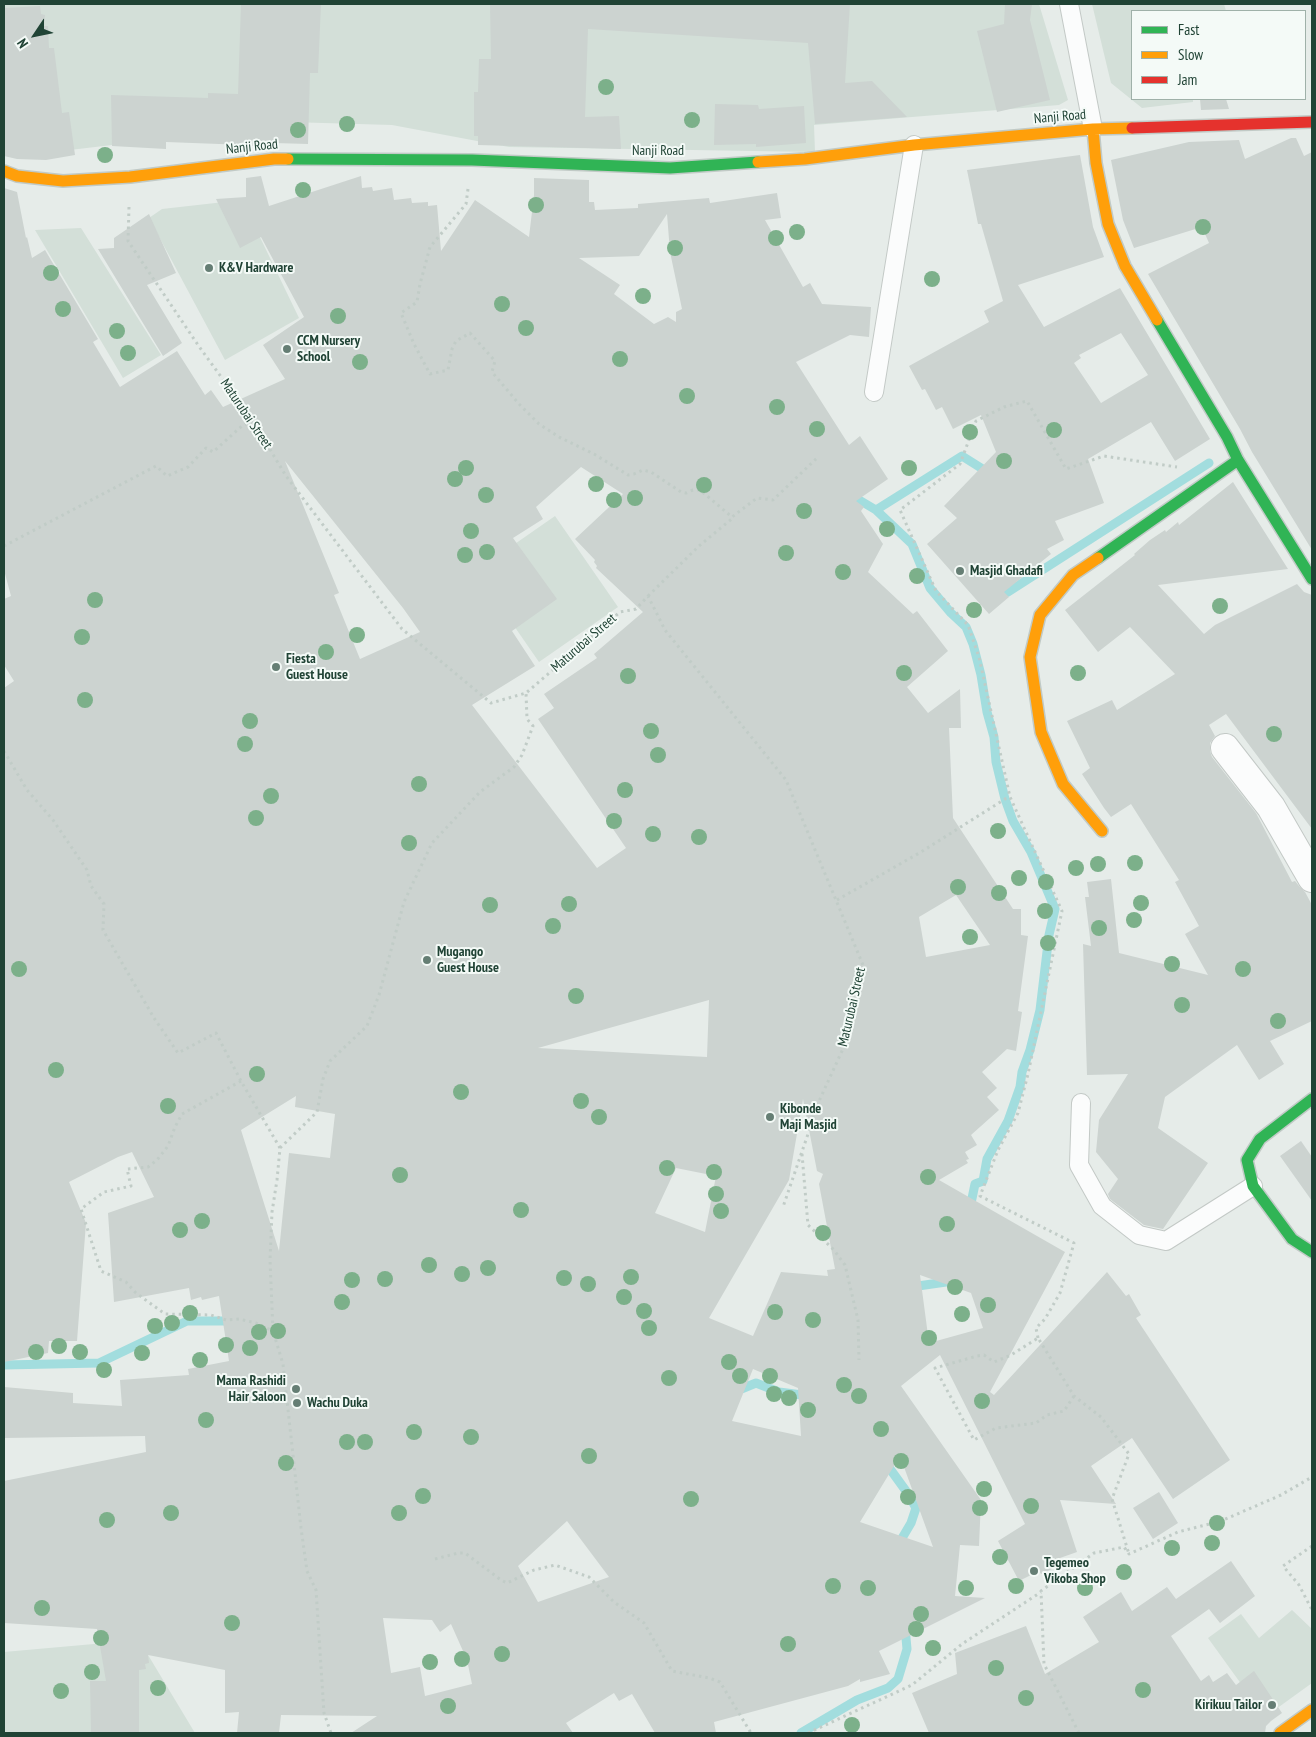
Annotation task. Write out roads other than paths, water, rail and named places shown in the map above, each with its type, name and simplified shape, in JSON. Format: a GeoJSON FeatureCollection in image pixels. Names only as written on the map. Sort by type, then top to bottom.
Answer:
{"type":"FeatureCollection","features":[{"type":"Feature","properties":{"kind":"street","name":"Nanji Road"},"geometry":{"type":"LineString","coordinates":[[4,171],[17,176],[63,181],[130,177],[274,159],[472,160],[670,168],[804,159],[914,145],[1093,129],[1312,122]]}},
{"type":"Feature","properties":{"kind":"street"},"geometry":{"type":"LineString","coordinates":[[1093,129],[1096,163],[1108,224],[1125,266],[1227,438],[1238,460],[1312,579]]}},
{"type":"Feature","properties":{"kind":"street"},"geometry":{"type":"LineString","coordinates":[[1102,831],[1062,784],[1041,732],[1030,657],[1040,615],[1073,575],[1238,460]]}},
{"type":"Feature","properties":{"kind":"street"},"geometry":{"type":"LineString","coordinates":[[1225,748],[1271,807],[1312,878]]}},
{"type":"Feature","properties":{"kind":"street"},"geometry":{"type":"LineString","coordinates":[[1312,1099],[1260,1139],[1247,1160],[1253,1186],[1292,1239],[1312,1252]]}},
{"type":"Feature","properties":{"kind":"street"},"geometry":{"type":"LineString","coordinates":[[1280,1733],[1312,1710]]}},
{"type":"Feature","properties":{"kind":"lane"},"geometry":{"type":"LineString","coordinates":[[1070,4],[1093,129]]}},
{"type":"Feature","properties":{"kind":"lane"},"geometry":{"type":"LineString","coordinates":[[874,392],[914,145]]}},
{"type":"Feature","properties":{"kind":"lane"},"geometry":{"type":"LineString","coordinates":[[1081,1103],[1079,1165],[1102,1206],[1140,1235],[1166,1241],[1253,1186]]}},
{"type":"Feature","properties":{"kind":"waterway"},"geometry":{"type":"LineString","coordinates":[[876,510],[962,456],[989,473]]}},
{"type":"Feature","properties":{"kind":"waterway"},"geometry":{"type":"LineString","coordinates":[[999,583],[1008,592],[1209,463]]}},
{"type":"Feature","properties":{"kind":"waterway"},"geometry":{"type":"LineString","coordinates":[[849,494],[876,510],[912,544],[930,588],[951,613],[966,627],[973,644],[981,675],[987,712],[994,737],[996,762],[1005,799],[1013,821],[1031,852],[1055,909],[1049,935],[1040,1010],[1030,1050],[1022,1072],[1020,1087],[1008,1121],[987,1159],[983,1181],[975,1184],[970,1208]]}},
{"type":"Feature","properties":{"kind":"waterway"},"geometry":{"type":"LineString","coordinates":[[911,1287],[953,1281]]}},
{"type":"Feature","properties":{"kind":"waterway"},"geometry":{"type":"LineString","coordinates":[[4,1365],[99,1363],[187,1321],[234,1321]]}},
{"type":"Feature","properties":{"kind":"waterway"},"geometry":{"type":"LineString","coordinates":[[734,1392],[756,1383],[779,1392],[810,1396]]}},
{"type":"Feature","properties":{"kind":"waterway"},"geometry":{"type":"LineString","coordinates":[[885,1462],[916,1508],[911,1523],[898,1545]]}},
{"type":"Feature","properties":{"kind":"waterway"},"geometry":{"type":"LineString","coordinates":[[801,1733],[857,1700],[888,1688],[898,1679],[907,1649],[905,1627]]}},
{"type":"Feature","properties":{"kind":"place","name":"K&V Hardware"},"geometry":{"type":"Point","coordinates":[209,268]}},
{"type":"Feature","properties":{"kind":"place","name":"CCM Nursery School"},"geometry":{"type":"Point","coordinates":[287,349]}},
{"type":"Feature","properties":{"kind":"place","name":"Masjid Ghadafi"},"geometry":{"type":"Point","coordinates":[960,571]}},
{"type":"Feature","properties":{"kind":"place","name":"Fiesta Guest House"},"geometry":{"type":"Point","coordinates":[276,667]}},
{"type":"Feature","properties":{"kind":"place","name":"Mugango Guest House"},"geometry":{"type":"Point","coordinates":[427,960]}},
{"type":"Feature","properties":{"kind":"place","name":"Kibonde Maji Masjid"},"geometry":{"type":"Point","coordinates":[770,1117]}},
{"type":"Feature","properties":{"kind":"place","name":"Mama Rashidi Hair Saloon"},"geometry":{"type":"Point","coordinates":[296,1389]}},
{"type":"Feature","properties":{"kind":"place","name":"Wachu Duka"},"geometry":{"type":"Point","coordinates":[297,1403]}},
{"type":"Feature","properties":{"kind":"place","name":"Tegemeo Vikoba Shop"},"geometry":{"type":"Point","coordinates":[1034,1571]}},
{"type":"Feature","properties":{"kind":"place","name":"Kirikuu Tailor"},"geometry":{"type":"Point","coordinates":[1272,1705]}}]}
